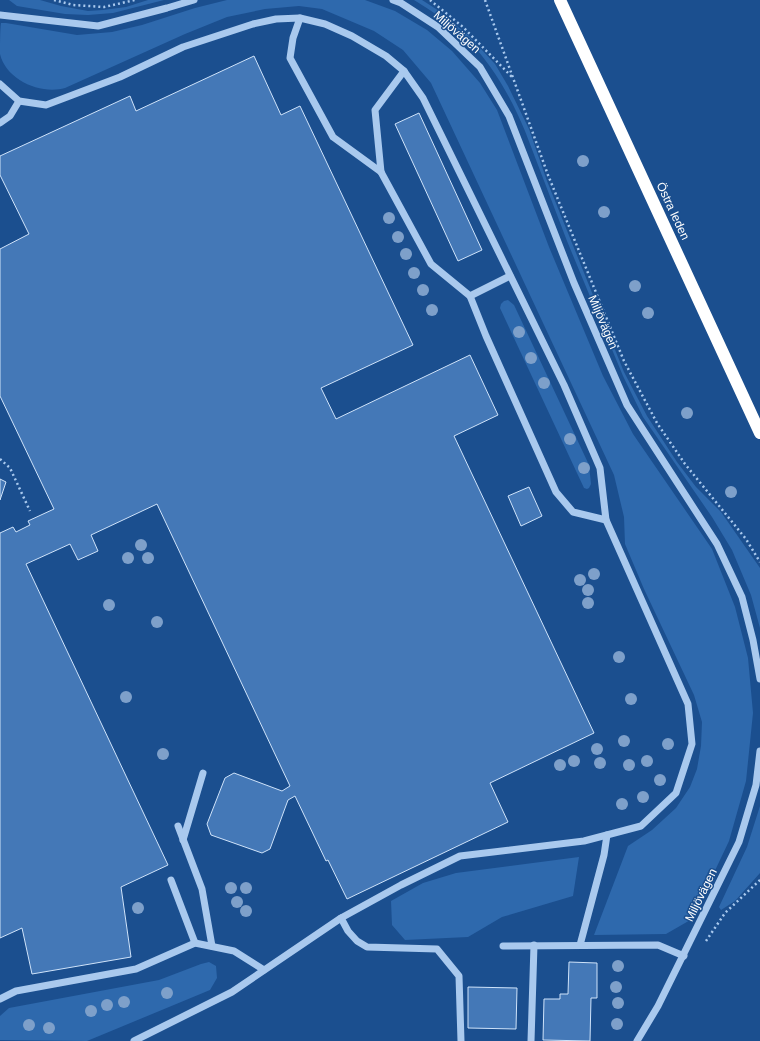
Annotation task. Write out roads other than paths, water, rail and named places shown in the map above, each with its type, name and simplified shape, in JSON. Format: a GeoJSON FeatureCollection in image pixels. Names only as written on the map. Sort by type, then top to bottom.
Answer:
{"type":"FeatureCollection","features":[{"type":"Feature","properties":{"kind":"highway","name":"Östra leden"},"geometry":{"type":"LineString","coordinates":[[560,0],[760,433]]}},
{"type":"Feature","properties":{"kind":"street"},"geometry":{"type":"LineString","coordinates":[[0,15],[98,26],[194,0]]}},
{"type":"Feature","properties":{"kind":"street","name":"Miljövägen"},"geometry":{"type":"LineString","coordinates":[[393,0],[401,3],[438,27],[480,67],[509,116],[574,283],[627,405],[717,544],[742,597],[754,640],[760,679]]}},
{"type":"Feature","properties":{"kind":"street"},"geometry":{"type":"LineString","coordinates":[[300,18],[293,38],[290,58],[333,136],[381,172]]}},
{"type":"Feature","properties":{"kind":"street"},"geometry":{"type":"LineString","coordinates":[[0,84],[19,101],[46,105],[120,77],[183,47],[254,24],[276,19],[300,18],[325,24],[352,36],[386,56],[404,71],[423,98],[564,385],[600,468],[606,520],[688,704],[692,744],[676,793],[641,826],[584,841],[460,856],[401,885],[341,918],[232,992],[135,1041]]}},
{"type":"Feature","properties":{"kind":"street"},"geometry":{"type":"LineString","coordinates":[[404,71],[375,110],[381,172],[431,264],[470,296],[489,343],[556,492],[573,512],[606,520]]}},
{"type":"Feature","properties":{"kind":"street"},"geometry":{"type":"LineString","coordinates":[[0,123],[10,116],[19,101]]}},
{"type":"Feature","properties":{"kind":"street"},"geometry":{"type":"LineString","coordinates":[[470,296],[510,276]]}},
{"type":"Feature","properties":{"kind":"street","name":"Miljövägen"},"geometry":{"type":"LineString","coordinates":[[637,1041],[658,1006],[684,956],[739,842],[756,785],[760,751]]}},
{"type":"Feature","properties":{"kind":"street"},"geometry":{"type":"LineString","coordinates":[[183,840],[203,773]]}},
{"type":"Feature","properties":{"kind":"street"},"geometry":{"type":"LineString","coordinates":[[178,826],[202,889],[212,946]]}},
{"type":"Feature","properties":{"kind":"street"},"geometry":{"type":"LineString","coordinates":[[580,945],[604,856],[607,835]]}},
{"type":"Feature","properties":{"kind":"street"},"geometry":{"type":"LineString","coordinates":[[171,880],[195,943]]}},
{"type":"Feature","properties":{"kind":"street"},"geometry":{"type":"LineString","coordinates":[[341,918],[348,931],[357,941],[367,947],[437,949],[459,976],[461,1041]]}},
{"type":"Feature","properties":{"kind":"street"},"geometry":{"type":"LineString","coordinates":[[0,999],[16,991],[136,969],[195,943],[234,951],[264,970]]}},
{"type":"Feature","properties":{"kind":"street"},"geometry":{"type":"LineString","coordinates":[[503,946],[658,945],[684,956]]}},
{"type":"Feature","properties":{"kind":"street"},"geometry":{"type":"LineString","coordinates":[[531,1041],[534,946]]}}]}
